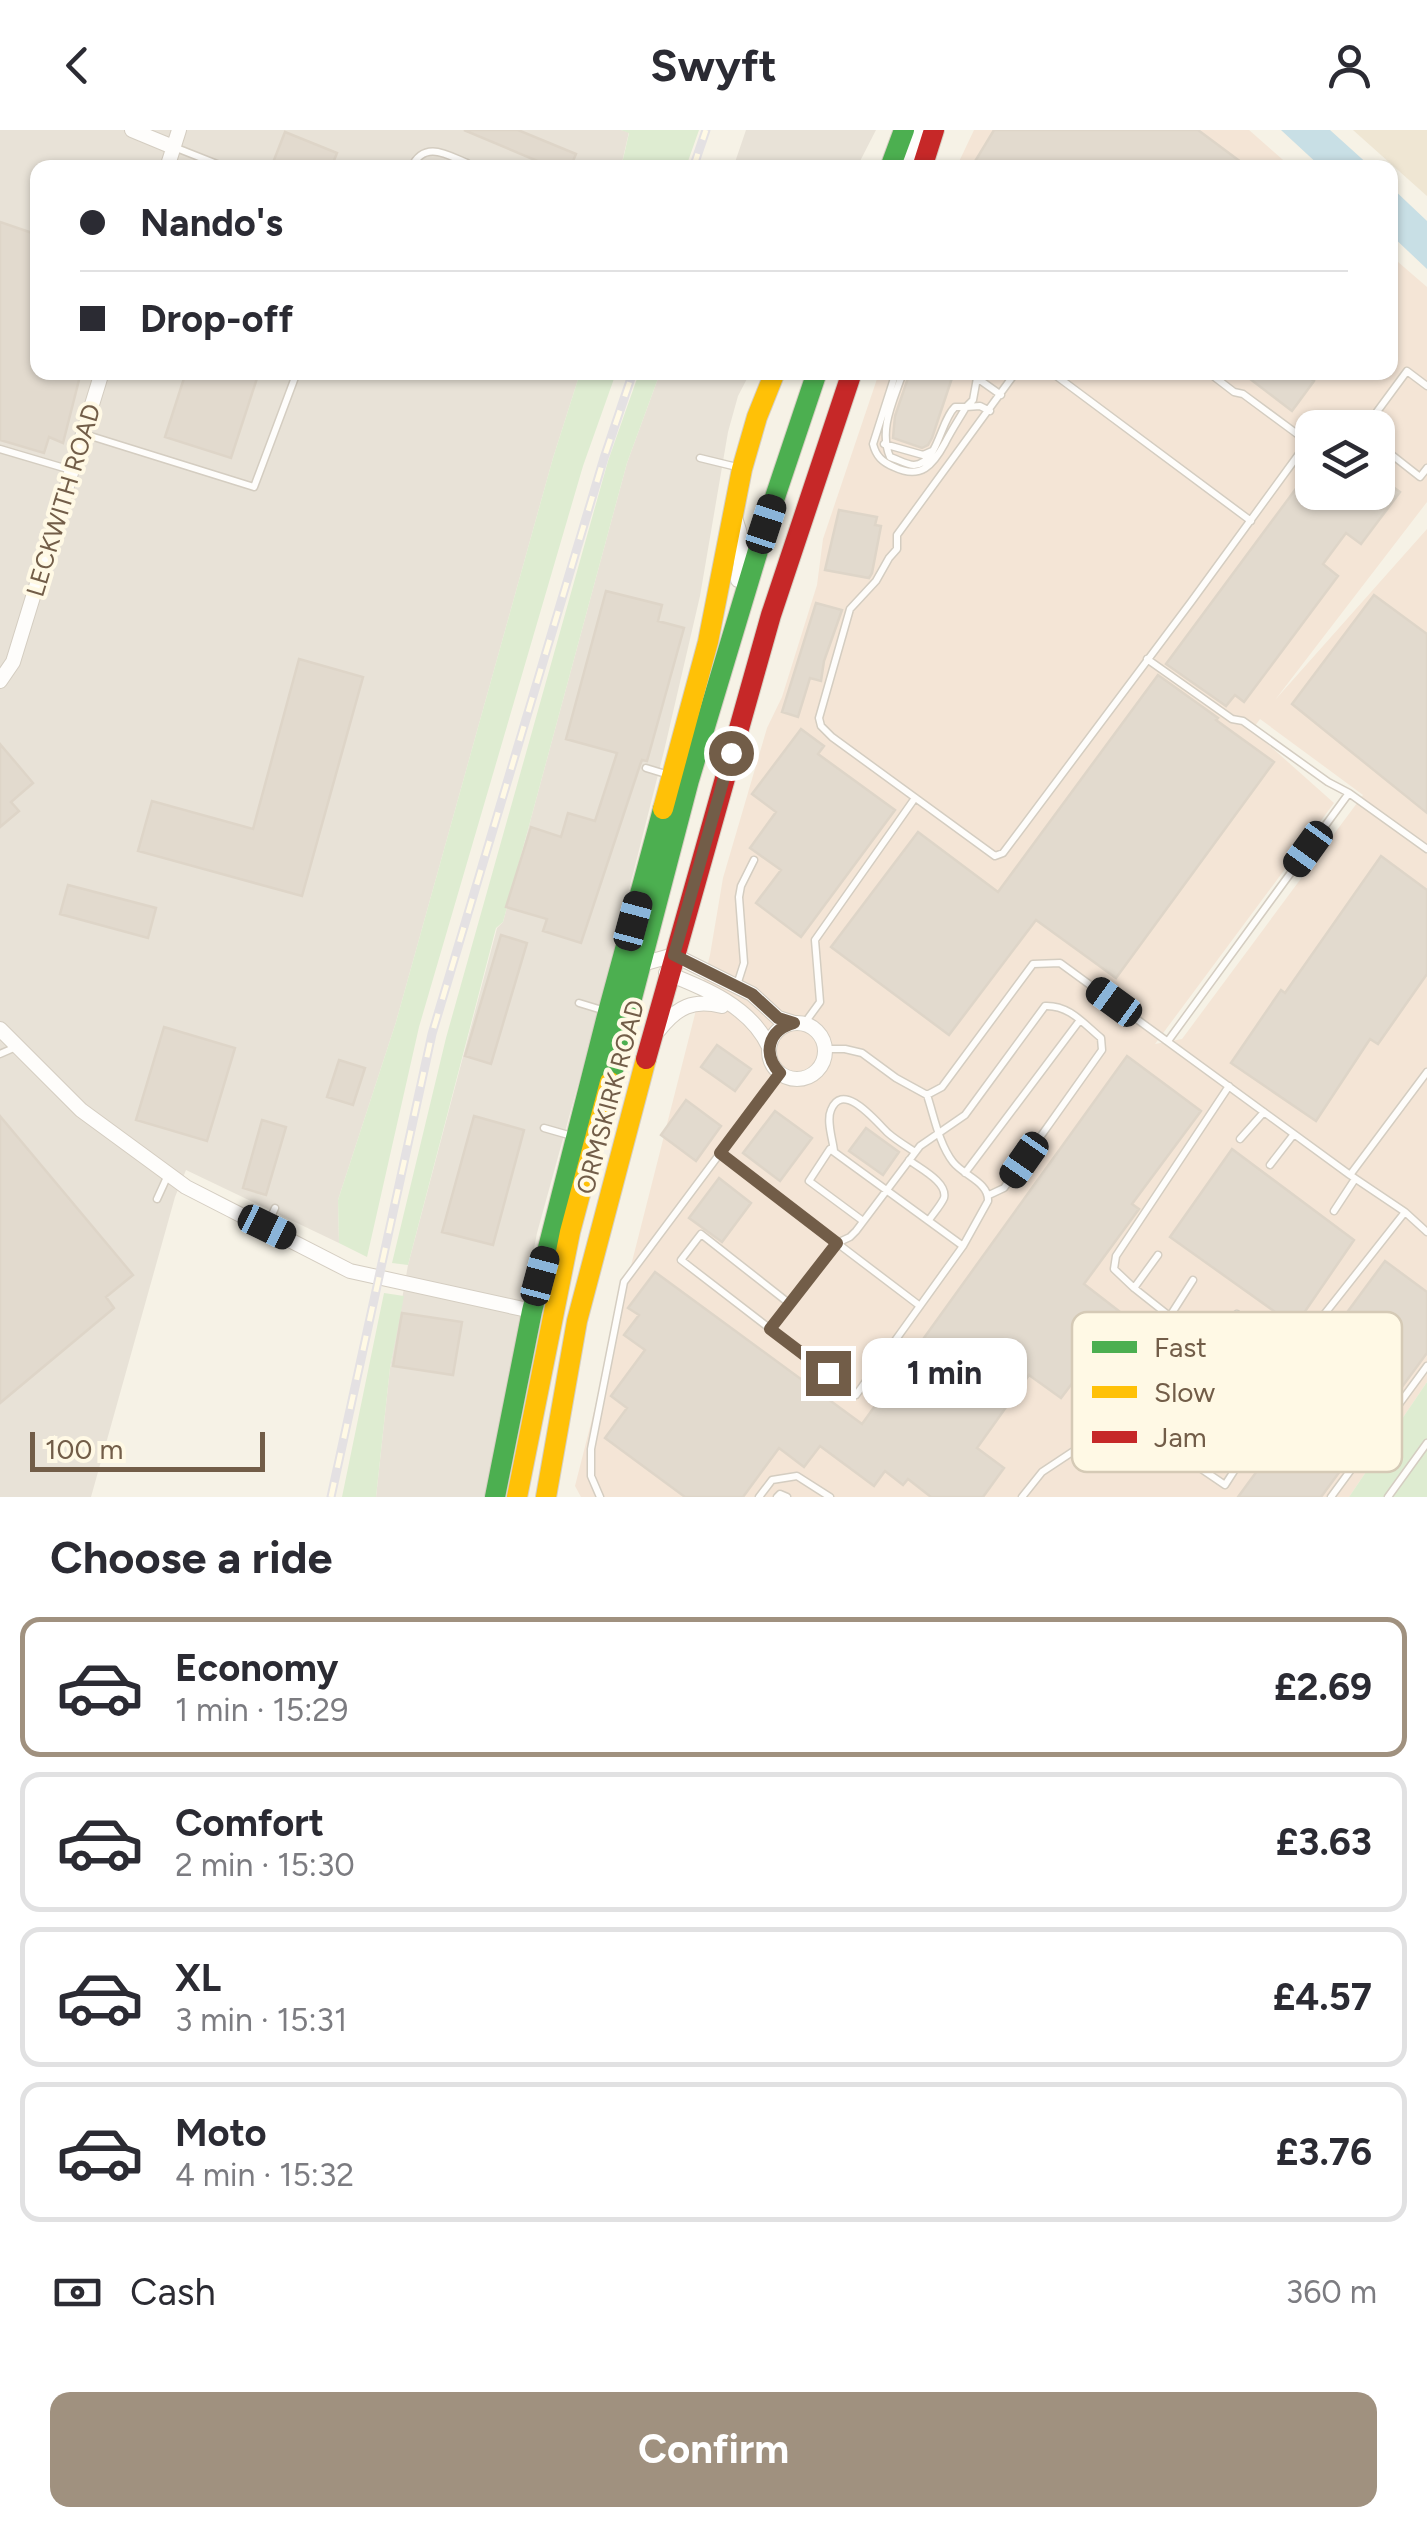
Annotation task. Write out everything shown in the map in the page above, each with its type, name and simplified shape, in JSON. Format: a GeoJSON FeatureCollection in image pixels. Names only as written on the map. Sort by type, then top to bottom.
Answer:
{"type":"FeatureCollection","features":[{"type":"Feature","properties":{"kind":"main road"},"geometry":{"type":"LineString","coordinates":[[893,160],[904,130]]}},
{"type":"Feature","properties":{"kind":"main road"},"geometry":{"type":"LineString","coordinates":[[925,160],[934,130]]}},
{"type":"Feature","properties":{"kind":"main road"},"geometry":{"type":"LineString","coordinates":[[496,1497],[532,1311],[708,642],[742,468],[773,380]]}},
{"type":"Feature","properties":{"kind":"main road","name":"ORMSKIRK ROAD"},"geometry":{"type":"LineString","coordinates":[[546,1497],[577,1322],[671,965],[771,615],[849,380]]}},
{"type":"Feature","properties":{"kind":"main road","name":"ORMSKIRK ROAD"},"geometry":{"type":"LineString","coordinates":[[517,1497],[570,1232],[689,780],[766,524],[814,390]]}},
{"type":"Feature","properties":{"kind":"street"},"geometry":{"type":"LineString","coordinates":[[132,130],[173,146]]}},
{"type":"Feature","properties":{"kind":"street"},"geometry":{"type":"LineString","coordinates":[[169,160],[179,130]]}},
{"type":"Feature","properties":{"kind":"street"},"geometry":{"type":"LineString","coordinates":[[909,160],[924,130]]}},
{"type":"Feature","properties":{"kind":"street","name":"LECKWITH ROAD"},"geometry":{"type":"LineString","coordinates":[[0,681],[13,662],[100,380]]}},
{"type":"Feature","properties":{"kind":"street"},"geometry":{"type":"LineString","coordinates":[[718,684],[743,549],[741,531],[732,511]]}},
{"type":"Feature","properties":{"kind":"street"},"geometry":{"type":"LineString","coordinates":[[642,964],[671,965],[736,986],[764,1003],[778,1018],[819,1033],[825,1049],[820,1066],[814,1073],[797,1079],[780,1073],[771,1061],[762,1030],[747,1014],[688,982],[671,965]]}},
{"type":"Feature","properties":{"kind":"street"},"geometry":{"type":"LineString","coordinates":[[651,1039],[673,1014],[696,1004],[704,1002],[747,1014]]}},
{"type":"Feature","properties":{"kind":"street"},"geometry":{"type":"LineString","coordinates":[[769,1047],[777,1030],[799,1023]]}},
{"type":"Feature","properties":{"kind":"street"},"geometry":{"type":"LineString","coordinates":[[0,1028],[81,1110],[186,1187],[350,1271],[532,1311]]}},
{"type":"Feature","properties":{"kind":"lane"},"geometry":{"type":"LineString","coordinates":[[173,146],[208,160]]}},
{"type":"Feature","properties":{"kind":"lane"},"geometry":{"type":"LineString","coordinates":[[415,160],[427,152],[440,152],[459,160]]}},
{"type":"Feature","properties":{"kind":"lane"},"geometry":{"type":"LineString","coordinates":[[1378,410],[1407,371],[1427,386]]}},
{"type":"Feature","properties":{"kind":"lane"},"geometry":{"type":"LineString","coordinates":[[83,434],[254,487],[294,380]]}},
{"type":"Feature","properties":{"kind":"lane"},"geometry":{"type":"LineString","coordinates":[[897,380],[874,444],[881,460],[898,469],[915,471],[936,462],[966,407],[974,400],[976,380]]}},
{"type":"Feature","properties":{"kind":"lane"},"geometry":{"type":"LineString","coordinates":[[898,380],[884,444],[890,457],[912,466],[925,461],[934,451],[949,413],[956,407],[980,406],[990,410]]}},
{"type":"Feature","properties":{"kind":"lane"},"geometry":{"type":"LineString","coordinates":[[982,380],[1001,395]]}},
{"type":"Feature","properties":{"kind":"lane"},"geometry":{"type":"LineString","coordinates":[[1011,380],[897,536],[897,549],[876,581],[850,609],[820,722],[832,737],[992,856],[1000,855],[1295,460]]}},
{"type":"Feature","properties":{"kind":"lane"},"geometry":{"type":"LineString","coordinates":[[1062,380],[1251,521]]}},
{"type":"Feature","properties":{"kind":"lane"},"geometry":{"type":"LineString","coordinates":[[1218,380],[1295,429]]}},
{"type":"Feature","properties":{"kind":"lane"},"geometry":{"type":"LineString","coordinates":[[884,444],[924,455],[934,451]]}},
{"type":"Feature","properties":{"kind":"lane"},"geometry":{"type":"LineString","coordinates":[[0,450],[72,470]]}},
{"type":"Feature","properties":{"kind":"lane"},"geometry":{"type":"LineString","coordinates":[[1395,457],[1420,477],[1427,468]]}},
{"type":"Feature","properties":{"kind":"lane"},"geometry":{"type":"LineString","coordinates":[[700,458],[742,468]]}},
{"type":"Feature","properties":{"kind":"lane"},"geometry":{"type":"LineString","coordinates":[[1147,659],[1232,719],[1244,721],[1328,782],[1350,792],[1427,850]]}},
{"type":"Feature","properties":{"kind":"lane"},"geometry":{"type":"LineString","coordinates":[[646,768],[672,776]]}},
{"type":"Feature","properties":{"kind":"lane"},"geometry":{"type":"LineString","coordinates":[[1168,1041],[1350,792]]}},
{"type":"Feature","properties":{"kind":"lane"},"geometry":{"type":"LineString","coordinates":[[799,1023],[820,1002],[815,940],[915,798]]}},
{"type":"Feature","properties":{"kind":"lane"},"geometry":{"type":"LineString","coordinates":[[736,986],[744,963],[741,886],[754,860]]}},
{"type":"Feature","properties":{"kind":"lane"},"geometry":{"type":"LineString","coordinates":[[927,1095],[942,1087],[1034,964],[1060,963],[1427,1232]]}},
{"type":"Feature","properties":{"kind":"lane"},"geometry":{"type":"LineString","coordinates":[[580,1003],[608,1012]]}},
{"type":"Feature","properties":{"kind":"lane"},"geometry":{"type":"LineString","coordinates":[[770,1329],[837,1243],[850,1236],[863,1221],[915,1152],[965,1115],[1045,1006],[1058,1006],[1101,1038],[1102,1050],[1004,1188],[989,1195]]}},
{"type":"Feature","properties":{"kind":"lane"},"geometry":{"type":"LineString","coordinates":[[965,1173],[1080,1020]]}},
{"type":"Feature","properties":{"kind":"lane"},"geometry":{"type":"LineString","coordinates":[[0,1054],[17,1046]]}},
{"type":"Feature","properties":{"kind":"lane"},"geometry":{"type":"LineString","coordinates":[[790,1304],[701,1234],[682,1260],[856,1396],[963,1246],[986,1209],[989,1195],[986,1188],[952,1160],[927,1095],[862,1052],[825,1049]]}},
{"type":"Feature","properties":{"kind":"lane"},"geometry":{"type":"LineString","coordinates":[[1334,1211],[1352,1177],[1427,1072]]}},
{"type":"Feature","properties":{"kind":"lane"},"geometry":{"type":"LineString","coordinates":[[600,1497],[591,1476],[592,1449],[624,1282],[780,1073]]}},
{"type":"Feature","properties":{"kind":"lane"},"geometry":{"type":"LineString","coordinates":[[1165,1312],[1114,1269],[1116,1256],[1229,1086]]}},
{"type":"Feature","properties":{"kind":"lane"},"geometry":{"type":"LineString","coordinates":[[834,1152],[830,1112],[842,1101],[862,1106],[915,1152]]}},
{"type":"Feature","properties":{"kind":"lane"},"geometry":{"type":"LineString","coordinates":[[1240,1139],[1264,1112]]}},
{"type":"Feature","properties":{"kind":"lane"},"geometry":{"type":"LineString","coordinates":[[544,1128],[576,1137]]}},
{"type":"Feature","properties":{"kind":"lane"},"geometry":{"type":"LineString","coordinates":[[1270,1165],[1294,1134]]}},
{"type":"Feature","properties":{"kind":"lane"},"geometry":{"type":"LineString","coordinates":[[863,1221],[809,1182],[830,1150],[963,1246]]}},
{"type":"Feature","properties":{"kind":"lane"},"geometry":{"type":"LineString","coordinates":[[720,1153],[920,1306]]}},
{"type":"Feature","properties":{"kind":"lane"},"geometry":{"type":"LineString","coordinates":[[908,1160],[944,1190],[944,1197],[929,1220]]}},
{"type":"Feature","properties":{"kind":"lane"},"geometry":{"type":"LineString","coordinates":[[157,1199],[168,1173]]}},
{"type":"Feature","properties":{"kind":"lane"},"geometry":{"type":"LineString","coordinates":[[267,1227],[275,1208]]}},
{"type":"Feature","properties":{"kind":"lane"},"geometry":{"type":"LineString","coordinates":[[1326,1312],[1404,1212]]}},
{"type":"Feature","properties":{"kind":"lane"},"geometry":{"type":"LineString","coordinates":[[1134,1288],[1158,1254]]}},
{"type":"Feature","properties":{"kind":"lane"},"geometry":{"type":"LineString","coordinates":[[1173,1312],[1193,1280]]}},
{"type":"Feature","properties":{"kind":"lane"},"geometry":{"type":"LineString","coordinates":[[1402,1400],[1427,1366]]}},
{"type":"Feature","properties":{"kind":"lane"},"geometry":{"type":"LineString","coordinates":[[1388,1497],[1427,1443]]}},
{"type":"Feature","properties":{"kind":"lane"},"geometry":{"type":"LineString","coordinates":[[1022,1497],[1042,1472],[1072,1452]]}},
{"type":"Feature","properties":{"kind":"lane"},"geometry":{"type":"LineString","coordinates":[[1206,1472],[1225,1485],[1233,1472]]}},
{"type":"Feature","properties":{"kind":"lane"},"geometry":{"type":"LineString","coordinates":[[1331,1497],[1349,1472]]}},
{"type":"Feature","properties":{"kind":"lane"},"geometry":{"type":"LineString","coordinates":[[759,1497],[772,1480],[797,1476],[830,1497]]}},
{"type":"Feature","properties":{"kind":"lane"},"geometry":{"type":"LineString","coordinates":[[777,1497],[787,1497]]}},
{"type":"Feature","properties":{"kind":"shaded area"},"geometry":{"type":"Polygon","coordinates":[[[0,130],[629,132],[623,160],[30,160],[30,380],[578,380],[396,1022],[338,1200],[339,1243],[186,1170],[175,1197],[91,1497],[0,1497],[0,130]]]}},
{"type":"Feature","properties":{"kind":"shaded area"},"geometry":{"type":"Polygon","coordinates":[[[746,130],[876,130],[861,160],[736,160],[746,130]]]}},
{"type":"Feature","properties":{"kind":"shaded area"},"geometry":{"type":"Polygon","coordinates":[[[974,130],[1249,130],[1283,160],[960,160],[974,130]]]}},
{"type":"Feature","properties":{"kind":"shaded area"},"geometry":{"type":"Polygon","coordinates":[[[1353,130],[1427,130],[1427,196],[1398,170],[1398,160],[1387,160],[1353,130]]]}},
{"type":"Feature","properties":{"kind":"shaded area"},"geometry":{"type":"Polygon","coordinates":[[[1398,262],[1427,287],[1427,502],[1275,700],[1427,529],[1427,1382],[1402,1419],[1402,1312],[1072,1312],[1072,1472],[1366,1472],[1349,1497],[581,1497],[575,1486],[710,955],[723,878],[767,728],[782,697],[817,585],[823,539],[877,380],[1398,380],[1398,262]],[[1260,719],[1252,730],[1334,803],[1155,1044],[1182,1039],[1363,795],[1260,719]]]}},
{"type":"Feature","properties":{"kind":"shaded area"},"geometry":{"type":"Polygon","coordinates":[[[657,380],[746,380],[728,432],[700,596],[664,751],[537,1233],[487,1497],[376,1497],[390,1368],[408,1265],[627,463],[657,380]]]}},
{"type":"Feature","properties":{"kind":"green space"},"geometry":{"type":"Polygon","coordinates":[[[621,130],[699,130],[688,160],[623,160],[629,133],[621,130]]]}},
{"type":"Feature","properties":{"kind":"green space"},"geometry":{"type":"Polygon","coordinates":[[[578,380],[614,380],[583,466],[419,1027],[367,1257],[339,1243],[338,1200],[396,1022],[578,380]]]}},
{"type":"Feature","properties":{"kind":"green space"},"geometry":{"type":"Polygon","coordinates":[[[637,380],[657,380],[627,463],[503,922],[496,928],[408,1265],[392,1263],[446,1038],[608,461],[637,380]]]}},
{"type":"Feature","properties":{"kind":"green space"},"geometry":{"type":"Polygon","coordinates":[[[384,1293],[404,1296],[390,1368],[376,1497],[342,1497],[384,1293]]]}},
{"type":"Feature","properties":{"kind":"green space"},"geometry":{"type":"Polygon","coordinates":[[[1427,1382],[1427,1497],[1349,1497],[1366,1472],[1402,1472],[1402,1419],[1427,1382]]]}},
{"type":"Feature","properties":{"kind":"water"},"geometry":{"type":"Polygon","coordinates":[[[1281,130],[1330,130],[1363,160],[1313,160],[1281,130]]]}},
{"type":"Feature","properties":{"kind":"water"},"geometry":{"type":"Polygon","coordinates":[[[1398,194],[1427,221],[1427,269],[1398,242],[1398,194]]]}},
{"type":"Feature","properties":{"kind":"building"},"geometry":{"type":"Polygon","coordinates":[[[464,130],[518,130],[576,154],[573,160],[535,160],[464,130]]]}},
{"type":"Feature","properties":{"kind":"building"},"geometry":{"type":"Polygon","coordinates":[[[994,130],[1198,130],[1238,160],[976,160],[994,130]]]}},
{"type":"Feature","properties":{"kind":"building"},"geometry":{"type":"Polygon","coordinates":[[[285,132],[337,153],[334,160],[274,160],[285,132]]]}},
{"type":"Feature","properties":{"kind":"building"},"geometry":{"type":"Polygon","coordinates":[[[0,222],[30,232],[30,380],[79,380],[63,443],[49,437],[44,453],[0,440],[0,222]]]}},
{"type":"Feature","properties":{"kind":"building"},"geometry":{"type":"Polygon","coordinates":[[[183,380],[256,380],[231,458],[165,437],[183,380]]]}},
{"type":"Feature","properties":{"kind":"building"},"geometry":{"type":"Polygon","coordinates":[[[907,380],[951,380],[928,445],[922,448],[893,438],[895,416],[907,380]]]}},
{"type":"Feature","properties":{"kind":"building"},"geometry":{"type":"Polygon","coordinates":[[[1251,380],[1314,381],[1292,411],[1251,380]]]}},
{"type":"Feature","properties":{"kind":"building"},"geometry":{"type":"Polygon","coordinates":[[[1295,490],[1295,510],[1386,510],[1361,544],[1346,533],[1323,564],[1338,576],[1244,702],[1235,695],[1226,706],[1166,664],[1295,490]]]}},
{"type":"Feature","properties":{"kind":"building"},"geometry":{"type":"Polygon","coordinates":[[[839,510],[877,517],[875,525],[881,526],[869,578],[825,570],[839,510]]]}},
{"type":"Feature","properties":{"kind":"building"},"geometry":{"type":"Polygon","coordinates":[[[606,591],[662,605],[658,621],[684,628],[647,761],[642,760],[640,765],[581,943],[543,931],[547,919],[506,907],[531,827],[561,837],[568,813],[595,821],[617,753],[566,739],[606,591]]]}},
{"type":"Feature","properties":{"kind":"building"},"geometry":{"type":"Polygon","coordinates":[[[1374,595],[1427,634],[1427,813],[1292,704],[1374,595]]]}},
{"type":"Feature","properties":{"kind":"building"},"geometry":{"type":"Polygon","coordinates":[[[816,603],[842,610],[821,681],[810,678],[798,717],[782,712],[816,603]]]}},
{"type":"Feature","properties":{"kind":"building"},"geometry":{"type":"Polygon","coordinates":[[[299,659],[363,677],[302,896],[138,851],[152,801],[253,829],[299,659]]]}},
{"type":"Feature","properties":{"kind":"building"},"geometry":{"type":"Polygon","coordinates":[[[1158,675],[1274,762],[1116,978],[1036,920],[949,1035],[831,947],[918,832],[998,892],[1158,675]]]}},
{"type":"Feature","properties":{"kind":"building"},"geometry":{"type":"Polygon","coordinates":[[[801,729],[824,746],[818,754],[895,810],[801,937],[756,903],[781,870],[750,848],[776,812],[752,794],[801,729]]]}},
{"type":"Feature","properties":{"kind":"building"},"geometry":{"type":"Polygon","coordinates":[[[0,744],[33,783],[11,802],[19,811],[0,827],[0,744]]]}},
{"type":"Feature","properties":{"kind":"building"},"geometry":{"type":"Polygon","coordinates":[[[1381,856],[1427,890],[1427,974],[1378,1044],[1370,1039],[1316,1121],[1231,1063],[1381,856]]]}},
{"type":"Feature","properties":{"kind":"building"},"geometry":{"type":"Polygon","coordinates":[[[68,885],[156,908],[148,938],[60,914],[68,885]]]}},
{"type":"Feature","properties":{"kind":"building"},"geometry":{"type":"Polygon","coordinates":[[[501,935],[527,943],[491,1064],[465,1056],[501,935]]]}},
{"type":"Feature","properties":{"kind":"building"},"geometry":{"type":"Polygon","coordinates":[[[164,1027],[235,1048],[207,1141],[136,1120],[164,1027]]]}},
{"type":"Feature","properties":{"kind":"building"},"geometry":{"type":"Polygon","coordinates":[[[717,1045],[751,1069],[735,1091],[701,1067],[717,1045]]]}},
{"type":"Feature","properties":{"kind":"building"},"geometry":{"type":"Polygon","coordinates":[[[1127,1056],[1201,1111],[1132,1204],[1139,1209],[1084,1284],[1120,1312],[1072,1312],[1072,1384],[1061,1398],[1029,1375],[977,1448],[1004,1468],[983,1497],[931,1497],[908,1479],[903,1485],[885,1471],[874,1486],[820,1446],[804,1467],[779,1448],[743,1497],[685,1497],[605,1438],[627,1408],[611,1396],[645,1350],[624,1335],[639,1315],[628,1308],[655,1272],[862,1424],[1127,1056]]]}},
{"type":"Feature","properties":{"kind":"building"},"geometry":{"type":"Polygon","coordinates":[[[339,1060],[365,1068],[353,1105],[327,1097],[339,1060]]]}},
{"type":"Feature","properties":{"kind":"building"},"geometry":{"type":"Polygon","coordinates":[[[686,1100],[721,1126],[696,1161],[661,1135],[686,1100]]]}},
{"type":"Feature","properties":{"kind":"building"},"geometry":{"type":"Polygon","coordinates":[[[775,1111],[812,1138],[780,1181],[743,1153],[775,1111]]]}},
{"type":"Feature","properties":{"kind":"building"},"geometry":{"type":"Polygon","coordinates":[[[0,1116],[133,1275],[106,1297],[114,1308],[0,1403],[0,1116]]]}},
{"type":"Feature","properties":{"kind":"building"},"geometry":{"type":"Polygon","coordinates":[[[474,1116],[524,1130],[493,1245],[442,1232],[474,1116]]]}},
{"type":"Feature","properties":{"kind":"building"},"geometry":{"type":"Polygon","coordinates":[[[262,1120],[286,1127],[266,1195],[243,1188],[262,1120]]]}},
{"type":"Feature","properties":{"kind":"building"},"geometry":{"type":"Polygon","coordinates":[[[866,1128],[899,1152],[883,1175],[849,1151],[866,1128]]]}},
{"type":"Feature","properties":{"kind":"building"},"geometry":{"type":"Polygon","coordinates":[[[1232,1149],[1354,1240],[1305,1312],[1275,1312],[1170,1237],[1232,1149]]]}},
{"type":"Feature","properties":{"kind":"building"},"geometry":{"type":"Polygon","coordinates":[[[719,1178],[751,1203],[722,1242],[689,1218],[719,1178]]]}},
{"type":"Feature","properties":{"kind":"building"},"geometry":{"type":"Polygon","coordinates":[[[1385,1261],[1427,1292],[1427,1353],[1402,1387],[1402,1312],[1347,1312],[1385,1261]]]}},
{"type":"Feature","properties":{"kind":"building"},"geometry":{"type":"Polygon","coordinates":[[[402,1313],[462,1322],[453,1375],[393,1366],[402,1313]]]}},
{"type":"Feature","properties":{"kind":"building"},"geometry":{"type":"Polygon","coordinates":[[[1256,1472],[1339,1472],[1321,1497],[1238,1497],[1256,1472]]]}},
{"type":"Feature","properties":{"kind":"railway"},"geometry":{"type":"LineString","coordinates":[[696,160],[706,130]]}},
{"type":"Feature","properties":{"kind":"railway"},"geometry":{"type":"LineString","coordinates":[[331,1497],[432,1034],[630,380]]}},
{"type":"Feature","properties":{"kind":"traffic: fast"},"geometry":{"type":"LineString","coordinates":[[893,160],[904,130]]}},
{"type":"Feature","properties":{"kind":"traffic: fast"},"geometry":{"type":"LineString","coordinates":[[610,1082],[689,780],[766,524],[814,380]]}},
{"type":"Feature","properties":{"kind":"traffic: fast"},"geometry":{"type":"LineString","coordinates":[[495,1497],[532,1311],[663,809]]}},
{"type":"Feature","properties":{"kind":"traffic: slow"},"geometry":{"type":"LineString","coordinates":[[663,809],[708,642],[742,469],[772,380]]}},
{"type":"Feature","properties":{"kind":"traffic: slow"},"geometry":{"type":"LineString","coordinates":[[546,1497],[577,1321],[646,1059]]}},
{"type":"Feature","properties":{"kind":"traffic: slow"},"geometry":{"type":"LineString","coordinates":[[517,1497],[570,1232],[610,1082]]}},
{"type":"Feature","properties":{"kind":"traffic: jam"},"geometry":{"type":"LineString","coordinates":[[925,160],[934,130]]}},
{"type":"Feature","properties":{"kind":"traffic: jam"},"geometry":{"type":"LineString","coordinates":[[646,1059],[771,615],[849,380]]}},
{"type":"Feature","properties":{"kind":"route"},"geometry":{"type":"LineString","coordinates":[[731,753],[674,955],[752,994],[778,1018],[794,1023],[777,1030],[769,1047],[771,1061],[780,1073],[720,1153],[837,1243],[770,1329],[828,1373]]}}]}
